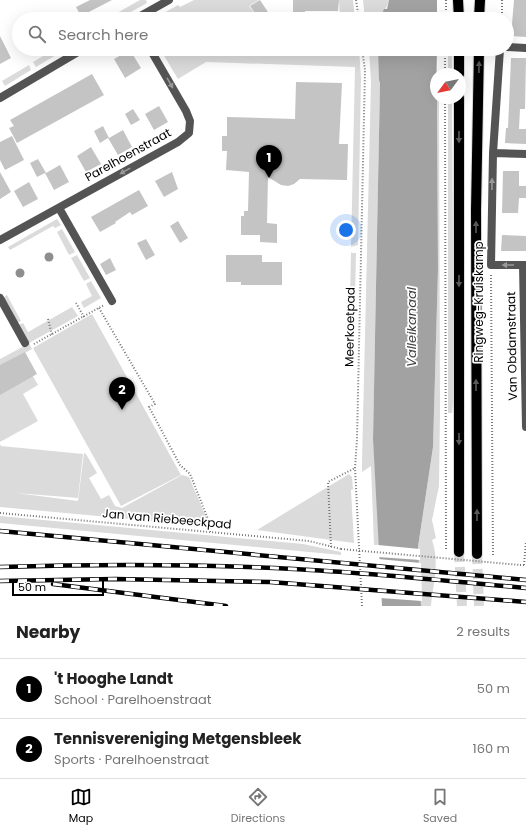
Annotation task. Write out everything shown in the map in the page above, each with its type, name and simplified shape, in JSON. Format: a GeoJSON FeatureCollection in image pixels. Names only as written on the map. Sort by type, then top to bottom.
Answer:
{"type":"FeatureCollection","features":[{"type":"Feature","properties":{"kind":"main road"},"geometry":{"type":"LineString","coordinates":[[458,0],[459,12]]}},
{"type":"Feature","properties":{"kind":"main road"},"geometry":{"type":"LineString","coordinates":[[480,0],[480,12]]}},
{"type":"Feature","properties":{"kind":"main road"},"geometry":{"type":"LineString","coordinates":[[459,56],[459,68]]}},
{"type":"Feature","properties":{"kind":"main road","name":"Ringweg-Kruiskamp"},"geometry":{"type":"LineString","coordinates":[[477,554],[476,210],[479,56]]}},
{"type":"Feature","properties":{"kind":"main road","name":"Ringweg-Kruiskamp"},"geometry":{"type":"LineString","coordinates":[[459,104],[459,552]]}},
{"type":"Feature","properties":{"kind":"street"},"geometry":{"type":"LineString","coordinates":[[148,12],[169,0]]}},
{"type":"Feature","properties":{"kind":"street"},"geometry":{"type":"LineString","coordinates":[[514,47],[526,48]]}},
{"type":"Feature","properties":{"kind":"street"},"geometry":{"type":"LineString","coordinates":[[0,98],[71,56]]}},
{"type":"Feature","properties":{"kind":"street","name":"Parelhoenstraat"},"geometry":{"type":"LineString","coordinates":[[0,240],[178,142],[189,133],[190,121],[186,111],[154,56]]}},
{"type":"Feature","properties":{"kind":"street","name":"Ringweg-Kruiskamp"},"geometry":{"type":"LineString","coordinates":[[491,265],[493,153],[500,56]]}},
{"type":"Feature","properties":{"kind":"street"},"geometry":{"type":"LineString","coordinates":[[493,153],[526,154]]}},
{"type":"Feature","properties":{"kind":"street"},"geometry":{"type":"LineString","coordinates":[[59,208],[112,301]]}},
{"type":"Feature","properties":{"kind":"street"},"geometry":{"type":"LineString","coordinates":[[491,265],[524,265]]}},
{"type":"Feature","properties":{"kind":"street","name":"Van Obdamstraat"},"geometry":{"type":"LineString","coordinates":[[524,265],[526,427]]}},
{"type":"Feature","properties":{"kind":"street"},"geometry":{"type":"LineString","coordinates":[[0,298],[28,345]]}},
{"type":"Feature","properties":{"kind":"path"},"geometry":{"type":"LineString","coordinates":[[356,0],[358,12]]}},
{"type":"Feature","properties":{"kind":"path"},"geometry":{"type":"LineString","coordinates":[[446,0],[446,12]]}},
{"type":"Feature","properties":{"kind":"path"},"geometry":{"type":"LineString","coordinates":[[502,0],[502,12]]}},
{"type":"Feature","properties":{"kind":"path","name":"Meerkoetpad"},"geometry":{"type":"LineString","coordinates":[[362,606],[355,468],[357,439],[365,78],[363,56]]}},
{"type":"Feature","properties":{"kind":"path"},"geometry":{"type":"LineString","coordinates":[[446,56],[446,68]]}},
{"type":"Feature","properties":{"kind":"path"},"geometry":{"type":"LineString","coordinates":[[446,104],[446,551]]}},
{"type":"Feature","properties":{"kind":"path","name":"Ringweg-Kruiskamp"},"geometry":{"type":"LineString","coordinates":[[491,265],[493,555]]}},
{"type":"Feature","properties":{"kind":"path"},"geometry":{"type":"LineString","coordinates":[[28,345],[52,335],[112,301]]}},
{"type":"Feature","properties":{"kind":"path"},"geometry":{"type":"LineString","coordinates":[[76,303],[84,316]]}},
{"type":"Feature","properties":{"kind":"path"},"geometry":{"type":"LineString","coordinates":[[99,308],[155,404],[149,407],[180,465],[190,474],[210,524],[210,532]]}},
{"type":"Feature","properties":{"kind":"path"},"geometry":{"type":"LineString","coordinates":[[48,320],[52,335]]}},
{"type":"Feature","properties":{"kind":"path"},"geometry":{"type":"LineString","coordinates":[[331,547],[328,482],[355,468]]}},
{"type":"Feature","properties":{"kind":"path","name":"Jan van Riebeeckpad"},"geometry":{"type":"LineString","coordinates":[[0,513],[308,541],[341,549],[525,566]]}},
{"type":"Feature","properties":{"kind":"path"},"geometry":{"type":"LineString","coordinates":[[525,566],[526,541]]}},
{"type":"Feature","properties":{"kind":"shaded area"},"geometry":{"type":"Polygon","coordinates":[[[140,0],[146,0],[147,3],[131,12],[119,12],[140,0]]]}},
{"type":"Feature","properties":{"kind":"shaded area"},"geometry":{"type":"Polygon","coordinates":[[[194,0],[259,0],[249,6],[254,12],[166,12],[178,5],[180,7],[194,0]]]}},
{"type":"Feature","properties":{"kind":"shaded area"},"geometry":{"type":"Polygon","coordinates":[[[339,0],[353,0],[354,12],[340,12],[339,0]]]}},
{"type":"Feature","properties":{"kind":"shaded area"},"geometry":{"type":"Polygon","coordinates":[[[363,0],[389,0],[384,12],[364,12],[363,0]]]}},
{"type":"Feature","properties":{"kind":"shaded area"},"geometry":{"type":"Polygon","coordinates":[[[43,56],[54,56],[36,67],[33,62],[43,56]]]}},
{"type":"Feature","properties":{"kind":"shaded area"},"geometry":{"type":"Polygon","coordinates":[[[164,56],[359,56],[361,78],[358,245],[351,247],[355,67],[206,62],[178,79],[164,56]]]}},
{"type":"Feature","properties":{"kind":"shaded area"},"geometry":{"type":"Polygon","coordinates":[[[369,56],[378,56],[380,83],[373,439],[380,545],[374,545],[371,466],[362,472],[371,81],[369,56]]]}},
{"type":"Feature","properties":{"kind":"shaded area"},"geometry":{"type":"Polygon","coordinates":[[[448,56],[452,56],[452,68],[448,68],[448,56]]]}},
{"type":"Feature","properties":{"kind":"shaded area"},"geometry":{"type":"Polygon","coordinates":[[[29,65],[31,70],[5,86],[2,81],[29,65]]]}},
{"type":"Feature","properties":{"kind":"shaded area"},"geometry":{"type":"Polygon","coordinates":[[[437,104],[439,104],[439,486],[432,520],[436,538],[432,540],[436,557],[436,565],[431,606],[421,606],[418,547],[433,447],[438,269],[437,104]]]}},
{"type":"Feature","properties":{"kind":"shaded area"},"geometry":{"type":"Polygon","coordinates":[[[448,104],[452,104],[454,393],[452,413],[448,413],[448,104]]]}},
{"type":"Feature","properties":{"kind":"shaded area"},"geometry":{"type":"Polygon","coordinates":[[[57,219],[61,225],[55,228],[53,226],[10,250],[8,247],[57,219]]]}},
{"type":"Feature","properties":{"kind":"shaded area"},"geometry":{"type":"Polygon","coordinates":[[[62,229],[75,252],[69,255],[57,232],[62,229]]]}},
{"type":"Feature","properties":{"kind":"shaded area"},"geometry":{"type":"Polygon","coordinates":[[[351,252],[356,253],[355,300],[350,300],[351,252]]]}},
{"type":"Feature","properties":{"kind":"shaded area"},"geometry":{"type":"Polygon","coordinates":[[[77,255],[90,278],[84,281],[71,258],[77,255]]]}},
{"type":"Feature","properties":{"kind":"shaded area"},"geometry":{"type":"Polygon","coordinates":[[[91,281],[101,298],[84,308],[81,302],[92,296],[86,284],[91,281]]]}},
{"type":"Feature","properties":{"kind":"shaded area"},"geometry":{"type":"Polygon","coordinates":[[[7,295],[21,321],[17,323],[3,298],[7,295]]]}},
{"type":"Feature","properties":{"kind":"shaded area"},"geometry":{"type":"Polygon","coordinates":[[[72,307],[78,316],[29,343],[32,349],[21,355],[38,385],[23,394],[38,421],[0,442],[0,359],[28,344],[18,325],[23,323],[28,332],[72,307]]]}},
{"type":"Feature","properties":{"kind":"shaded area"},"geometry":{"type":"Polygon","coordinates":[[[92,314],[181,475],[121,506],[33,348],[92,314]]]}},
{"type":"Feature","properties":{"kind":"shaded area"},"geometry":{"type":"Polygon","coordinates":[[[0,444],[1,446],[83,454],[78,498],[16,493],[78,501],[84,453],[97,473],[89,478],[101,499],[109,495],[115,506],[122,508],[182,475],[189,477],[209,524],[207,526],[0,507],[0,444]]]}},
{"type":"Feature","properties":{"kind":"shaded area"},"geometry":{"type":"Polygon","coordinates":[[[349,474],[352,477],[353,489],[351,490],[354,543],[257,530],[349,474]]]}},
{"type":"Feature","properties":{"kind":"shaded area"},"geometry":{"type":"Polygon","coordinates":[[[0,516],[303,544],[341,552],[341,555],[0,523],[0,516]]]}},
{"type":"Feature","properties":{"kind":"water"},"geometry":{"type":"Polygon","coordinates":[[[389,0],[437,0],[437,12],[383,12],[384,9],[387,9],[389,0]]]}},
{"type":"Feature","properties":{"kind":"water","name":"Valleikanaal"},"geometry":{"type":"Polygon","coordinates":[[[378,56],[437,56],[437,68],[430,68],[430,104],[437,104],[438,269],[433,447],[418,547],[421,606],[382,606],[373,439],[380,83],[378,56]]]}},
{"type":"Feature","properties":{"kind":"pier"},"geometry":{"type":"Polygon","coordinates":[[[378,545],[420,549],[420,560],[378,557],[378,545]]]}},
{"type":"Feature","properties":{"kind":"pier"},"geometry":{"type":"Polygon","coordinates":[[[378,559],[421,563],[422,601],[380,598],[378,559]]]}},
{"type":"Feature","properties":{"kind":"building"},"geometry":{"type":"Polygon","coordinates":[[[90,0],[112,0],[89,12],[79,12],[76,7],[90,0]]]}},
{"type":"Feature","properties":{"kind":"building"},"geometry":{"type":"Polygon","coordinates":[[[260,0],[268,12],[254,12],[250,6],[260,0]]]}},
{"type":"Feature","properties":{"kind":"building"},"geometry":{"type":"Polygon","coordinates":[[[293,0],[339,0],[338,11],[293,12],[293,0]]]}},
{"type":"Feature","properties":{"kind":"building"},"geometry":{"type":"Polygon","coordinates":[[[514,0],[526,0],[526,37],[514,36],[514,0]]]}},
{"type":"Feature","properties":{"kind":"building"},"geometry":{"type":"Polygon","coordinates":[[[0,36],[11,58],[0,64],[0,36]]]}},
{"type":"Feature","properties":{"kind":"building"},"geometry":{"type":"Polygon","coordinates":[[[119,56],[134,56],[141,68],[125,78],[114,59],[119,56]]]}},
{"type":"Feature","properties":{"kind":"building"},"geometry":{"type":"Polygon","coordinates":[[[511,58],[526,58],[525,109],[520,109],[519,129],[526,129],[526,144],[505,143],[506,128],[508,128],[511,58]]]}},
{"type":"Feature","properties":{"kind":"building"},"geometry":{"type":"Polygon","coordinates":[[[92,74],[104,95],[17,143],[9,128],[14,126],[10,120],[92,74]]]}},
{"type":"Feature","properties":{"kind":"building"},"geometry":{"type":"Polygon","coordinates":[[[296,82],[342,83],[339,144],[348,144],[347,180],[300,179],[294,184],[288,186],[281,185],[268,177],[267,223],[277,224],[277,243],[260,242],[260,235],[241,235],[241,216],[244,216],[244,211],[248,211],[249,172],[226,170],[227,151],[222,151],[222,136],[227,136],[227,117],[295,119],[296,82]]]}},
{"type":"Feature","properties":{"kind":"building"},"geometry":{"type":"Polygon","coordinates":[[[159,106],[168,122],[154,130],[145,114],[159,106]]]}},
{"type":"Feature","properties":{"kind":"building"},"geometry":{"type":"Polygon","coordinates":[[[133,109],[140,120],[131,125],[125,114],[133,109]]]}},
{"type":"Feature","properties":{"kind":"building"},"geometry":{"type":"Polygon","coordinates":[[[103,126],[109,138],[123,130],[132,147],[118,155],[108,138],[100,143],[94,131],[103,126]]]}},
{"type":"Feature","properties":{"kind":"building"},"geometry":{"type":"Polygon","coordinates":[[[12,136],[24,160],[5,170],[0,160],[0,142],[12,136]]]}},
{"type":"Feature","properties":{"kind":"building"},"geometry":{"type":"Polygon","coordinates":[[[91,147],[101,164],[86,172],[77,156],[91,147]]]}},
{"type":"Feature","properties":{"kind":"building"},"geometry":{"type":"Polygon","coordinates":[[[38,159],[46,173],[60,165],[69,182],[54,190],[45,173],[37,177],[30,163],[38,159]]]}},
{"type":"Feature","properties":{"kind":"building"},"geometry":{"type":"Polygon","coordinates":[[[503,171],[519,171],[519,186],[526,186],[526,198],[519,198],[518,213],[502,213],[503,171]]]}},
{"type":"Feature","properties":{"kind":"building"},"geometry":{"type":"Polygon","coordinates":[[[0,172],[11,192],[0,199],[0,172]]]}},
{"type":"Feature","properties":{"kind":"building"},"geometry":{"type":"Polygon","coordinates":[[[172,172],[178,189],[164,197],[155,181],[172,172]]]}},
{"type":"Feature","properties":{"kind":"building"},"geometry":{"type":"Polygon","coordinates":[[[29,182],[38,199],[23,207],[14,191],[29,182]]]}},
{"type":"Feature","properties":{"kind":"building"},"geometry":{"type":"Polygon","coordinates":[[[139,190],[148,206],[132,215],[130,212],[115,222],[116,223],[100,232],[91,217],[139,190]]]}},
{"type":"Feature","properties":{"kind":"building"},"geometry":{"type":"Polygon","coordinates":[[[178,221],[188,238],[180,243],[170,226],[178,221]]]}},
{"type":"Feature","properties":{"kind":"building"},"geometry":{"type":"Polygon","coordinates":[[[502,235],[526,236],[526,251],[501,251],[502,235]]]}},
{"type":"Feature","properties":{"kind":"building"},"geometry":{"type":"Polygon","coordinates":[[[146,239],[155,255],[146,260],[137,243],[146,239]]]}},
{"type":"Feature","properties":{"kind":"building"},"geometry":{"type":"Polygon","coordinates":[[[226,255],[262,255],[262,262],[282,262],[282,285],[241,285],[241,282],[226,282],[226,255]]]}},
{"type":"Feature","properties":{"kind":"building"},"geometry":{"type":"Polygon","coordinates":[[[110,258],[116,270],[106,275],[100,264],[110,258]]]}},
{"type":"Feature","properties":{"kind":"building"},"geometry":{"type":"Polygon","coordinates":[[[25,352],[37,374],[0,395],[0,365],[25,352]]]}},
{"type":"Feature","properties":{"kind":"tunnel"},"geometry":{"type":"LineString","coordinates":[[459,552],[462,606]]}},
{"type":"Feature","properties":{"kind":"tunnel"},"geometry":{"type":"LineString","coordinates":[[477,554],[479,606]]}},
{"type":"Feature","properties":{"kind":"railway"},"geometry":{"type":"LineString","coordinates":[[0,531],[526,580]]}},
{"type":"Feature","properties":{"kind":"railway"},"geometry":{"type":"LineString","coordinates":[[0,567],[74,565],[257,567],[410,577],[526,588]]}},
{"type":"Feature","properties":{"kind":"railway"},"geometry":{"type":"LineString","coordinates":[[0,581],[115,579],[270,582],[526,602]]}},
{"type":"Feature","properties":{"kind":"railway"},"geometry":{"type":"LineString","coordinates":[[53,584],[226,606]]}},
{"type":"Feature","properties":{"kind":"place","name":"'t Hooghe Landt"},"geometry":{"type":"Point","coordinates":[269,178]}},
{"type":"Feature","properties":{"kind":"place","name":"Tennisvereniging Metgensbleek"},"geometry":{"type":"Point","coordinates":[122,410]}}]}
